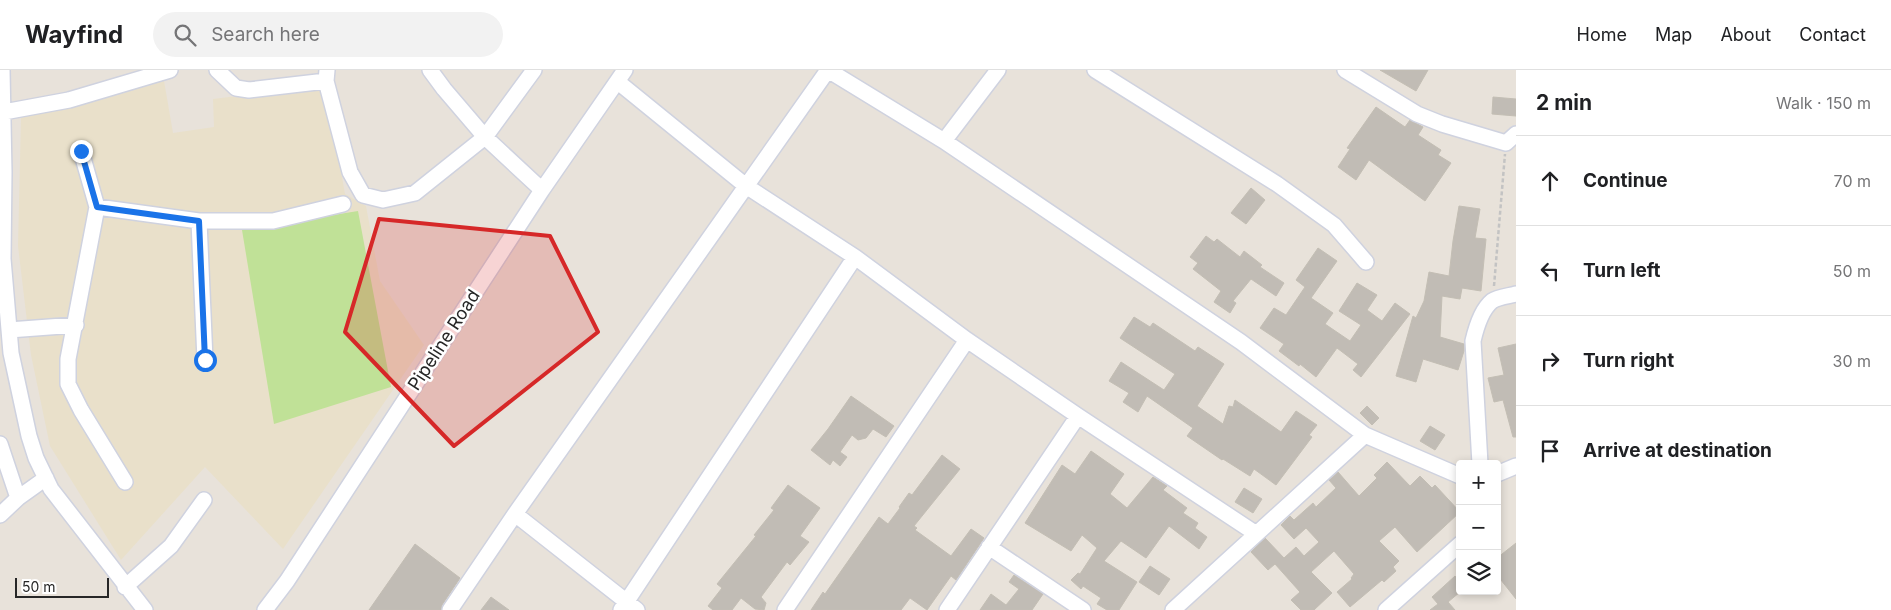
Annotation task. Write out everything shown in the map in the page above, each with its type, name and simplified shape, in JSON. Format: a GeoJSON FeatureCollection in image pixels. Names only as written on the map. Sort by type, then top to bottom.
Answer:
{"type":"FeatureCollection","features":[{"type":"Feature","properties":{"kind":"street"},"geometry":{"type":"LineString","coordinates":[[2,70],[4,112],[2,137],[4,259],[9,330],[11,353],[29,436],[36,458],[51,488],[125,587],[145,610]]}},
{"type":"Feature","properties":{"kind":"street"},"geometry":{"type":"LineString","coordinates":[[4,112],[69,100],[170,70]]}},
{"type":"Feature","properties":{"kind":"street"},"geometry":{"type":"LineString","coordinates":[[216,70],[236,88],[249,90],[326,75],[350,172],[363,195],[383,200],[415,193],[485,137],[534,70]]}},
{"type":"Feature","properties":{"kind":"street"},"geometry":{"type":"LineString","coordinates":[[430,70],[485,137],[542,190]]}},
{"type":"Feature","properties":{"kind":"street"},"geometry":{"type":"LineString","coordinates":[[450,610],[515,514],[828,70],[944,141],[1242,342],[1364,435],[1456,474]]}},
{"type":"Feature","properties":{"kind":"street"},"geometry":{"type":"LineString","coordinates":[[944,141],[998,70]]}},
{"type":"Feature","properties":{"kind":"street"},"geometry":{"type":"LineString","coordinates":[[1095,70],[1284,189],[1334,225],[1366,262]]}},
{"type":"Feature","properties":{"kind":"street"},"geometry":{"type":"LineString","coordinates":[[1345,70],[1417,114],[1442,124],[1511,139]]}},
{"type":"Feature","properties":{"kind":"street"},"geometry":{"type":"LineString","coordinates":[[621,76],[746,186],[855,258],[967,340],[1078,416],[1255,533]]}},
{"type":"Feature","properties":{"kind":"street","name":"Pipeline Road"},"geometry":{"type":"LineString","coordinates":[[265,610],[287,581],[542,190],[621,76]]}},
{"type":"Feature","properties":{"kind":"street"},"geometry":{"type":"LineString","coordinates":[[81,151],[97,207],[68,359],[68,384],[125,482]]}},
{"type":"Feature","properties":{"kind":"street"},"geometry":{"type":"LineString","coordinates":[[97,207],[199,221],[273,221],[343,204]]}},
{"type":"Feature","properties":{"kind":"street"},"geometry":{"type":"LineString","coordinates":[[199,221],[205,360]]}},
{"type":"Feature","properties":{"kind":"street"},"geometry":{"type":"LineString","coordinates":[[515,514],[628,608],[855,258]]}},
{"type":"Feature","properties":{"kind":"street"},"geometry":{"type":"LineString","coordinates":[[1480,460],[1473,341],[1476,326],[1483,312],[1493,300],[1516,294]]}},
{"type":"Feature","properties":{"kind":"street"},"geometry":{"type":"LineString","coordinates":[[9,330],[76,325]]}},
{"type":"Feature","properties":{"kind":"street"},"geometry":{"type":"LineString","coordinates":[[786,610],[967,340]]}},
{"type":"Feature","properties":{"kind":"street"},"geometry":{"type":"LineString","coordinates":[[0,365],[11,353]]}},
{"type":"Feature","properties":{"kind":"street"},"geometry":{"type":"LineString","coordinates":[[947,610],[1078,416]]}},
{"type":"Feature","properties":{"kind":"street"},"geometry":{"type":"LineString","coordinates":[[1172,610],[1364,435]]}},
{"type":"Feature","properties":{"kind":"street"},"geometry":{"type":"LineString","coordinates":[[0,444],[18,498]]}},
{"type":"Feature","properties":{"kind":"street"},"geometry":{"type":"LineString","coordinates":[[1501,472],[1516,466]]}},
{"type":"Feature","properties":{"kind":"street"},"geometry":{"type":"LineString","coordinates":[[0,515],[18,498],[46,478]]}},
{"type":"Feature","properties":{"kind":"street"},"geometry":{"type":"LineString","coordinates":[[125,587],[171,546],[204,500]]}},
{"type":"Feature","properties":{"kind":"street"},"geometry":{"type":"LineString","coordinates":[[989,547],[1083,610]]}},
{"type":"Feature","properties":{"kind":"street"},"geometry":{"type":"LineString","coordinates":[[1386,610],[1456,548]]}},
{"type":"Feature","properties":{"kind":"path"},"geometry":{"type":"LineString","coordinates":[[1493,300],[1511,139]]}},
{"type":"Feature","properties":{"kind":"highlighted area"},"geometry":{"type":"Polygon","coordinates":[[[379,219],[550,236],[598,332],[454,446],[345,332],[379,219]]]}},
{"type":"Feature","properties":{"kind":"shaded area"},"geometry":{"type":"Polygon","coordinates":[[[163,75],[173,133],[214,127],[213,99],[322,86],[328,98],[345,194],[366,206],[380,281],[424,345],[283,549],[205,467],[121,560],[50,446],[31,355],[18,246],[21,118],[163,75]]]}},
{"type":"Feature","properties":{"kind":"green space"},"geometry":{"type":"Polygon","coordinates":[[[358,211],[391,387],[274,424],[242,230],[358,211]]]}},
{"type":"Feature","properties":{"kind":"building"},"geometry":{"type":"Polygon","coordinates":[[[1380,70],[1428,70],[1416,91],[1380,70]]]}},
{"type":"Feature","properties":{"kind":"building"},"geometry":{"type":"Polygon","coordinates":[[[1493,97],[1516,99],[1516,116],[1492,114],[1493,97]]]}},
{"type":"Feature","properties":{"kind":"building"},"geometry":{"type":"Polygon","coordinates":[[[1376,107],[1405,127],[1410,120],[1423,127],[1418,135],[1441,150],[1438,155],[1451,163],[1425,201],[1369,160],[1356,180],[1338,167],[1350,149],[1347,148],[1376,107]]]}},
{"type":"Feature","properties":{"kind":"building"},"geometry":{"type":"Polygon","coordinates":[[[1251,188],[1265,200],[1246,224],[1231,213],[1251,188]]]}},
{"type":"Feature","properties":{"kind":"building"},"geometry":{"type":"Polygon","coordinates":[[[1459,206],[1480,209],[1475,238],[1486,239],[1481,291],[1462,288],[1460,299],[1442,296],[1440,337],[1464,344],[1464,351],[1458,370],[1423,359],[1416,382],[1396,376],[1413,316],[1416,318],[1424,301],[1429,272],[1449,276],[1459,206]]]}},
{"type":"Feature","properties":{"kind":"building"},"geometry":{"type":"Polygon","coordinates":[[[1206,236],[1214,242],[1217,239],[1240,257],[1244,251],[1262,265],[1260,267],[1284,283],[1276,296],[1251,279],[1233,301],[1236,303],[1230,313],[1214,302],[1221,291],[1193,269],[1198,263],[1190,257],[1206,236]]]}},
{"type":"Feature","properties":{"kind":"building"},"geometry":{"type":"Polygon","coordinates":[[[1318,248],[1337,261],[1311,298],[1333,313],[1325,324],[1350,341],[1361,325],[1339,311],[1357,283],[1377,295],[1367,310],[1382,321],[1395,303],[1410,314],[1361,377],[1353,370],[1358,364],[1337,348],[1316,377],[1279,351],[1284,344],[1260,328],[1274,308],[1286,315],[1305,287],[1296,280],[1318,248]]]}},
{"type":"Feature","properties":{"kind":"building"},"geometry":{"type":"Polygon","coordinates":[[[1134,317],[1150,327],[1153,323],[1195,351],[1198,347],[1224,364],[1197,406],[1223,424],[1229,406],[1233,407],[1235,400],[1281,432],[1296,411],[1317,425],[1309,435],[1312,437],[1276,485],[1254,469],[1250,476],[1222,460],[1187,436],[1193,428],[1147,396],[1138,412],[1123,402],[1129,393],[1109,381],[1121,362],[1164,390],[1175,374],[1120,338],[1134,317]]]}},
{"type":"Feature","properties":{"kind":"building"},"geometry":{"type":"Polygon","coordinates":[[[1516,344],[1516,437],[1513,437],[1503,400],[1494,402],[1488,378],[1504,375],[1498,348],[1516,344]]]}},
{"type":"Feature","properties":{"kind":"building"},"geometry":{"type":"Polygon","coordinates":[[[851,396],[894,426],[886,437],[873,429],[866,438],[858,440],[852,435],[840,452],[847,457],[840,466],[833,460],[830,465],[811,450],[851,396]]]}},
{"type":"Feature","properties":{"kind":"building"},"geometry":{"type":"Polygon","coordinates":[[[1367,406],[1379,418],[1372,425],[1360,413],[1367,406]]]}},
{"type":"Feature","properties":{"kind":"building"},"geometry":{"type":"Polygon","coordinates":[[[1430,426],[1445,435],[1435,450],[1420,441],[1430,426]]]}},
{"type":"Feature","properties":{"kind":"building"},"geometry":{"type":"Polygon","coordinates":[[[1091,451],[1124,474],[1110,494],[1127,508],[1153,477],[1167,486],[1163,490],[1187,508],[1183,513],[1198,523],[1195,528],[1207,537],[1199,549],[1169,526],[1146,558],[1121,541],[1104,561],[1137,582],[1119,610],[1107,610],[1097,604],[1101,598],[1083,586],[1081,589],[1071,580],[1078,573],[1080,574],[1097,548],[1082,535],[1071,551],[1025,523],[1062,465],[1075,474],[1091,451]]]}},
{"type":"Feature","properties":{"kind":"building"},"geometry":{"type":"Polygon","coordinates":[[[942,455],[960,469],[914,526],[917,528],[915,530],[951,556],[971,529],[984,538],[956,580],[951,576],[927,610],[910,598],[901,610],[811,610],[823,592],[825,594],[879,517],[888,524],[909,493],[912,495],[942,455]]]}},
{"type":"Feature","properties":{"kind":"building"},"geometry":{"type":"Polygon","coordinates":[[[1387,462],[1410,486],[1420,476],[1432,488],[1435,485],[1456,508],[1456,516],[1417,552],[1395,527],[1379,541],[1399,561],[1393,567],[1396,571],[1384,582],[1382,580],[1350,607],[1337,592],[1352,579],[1354,574],[1334,551],[1311,572],[1332,593],[1314,610],[1301,610],[1291,600],[1300,592],[1275,564],[1268,570],[1251,552],[1265,538],[1284,558],[1296,547],[1304,556],[1319,542],[1306,528],[1294,539],[1281,525],[1290,516],[1294,520],[1313,503],[1316,507],[1336,488],[1329,480],[1338,472],[1359,496],[1377,478],[1374,475],[1387,462]]]}},
{"type":"Feature","properties":{"kind":"building"},"geometry":{"type":"Polygon","coordinates":[[[788,485],[820,508],[800,536],[809,542],[790,565],[787,562],[761,597],[766,603],[764,610],[755,609],[741,598],[732,610],[713,610],[708,606],[722,588],[717,584],[756,536],[754,535],[774,510],[771,508],[788,485]]]}},
{"type":"Feature","properties":{"kind":"building"},"geometry":{"type":"Polygon","coordinates":[[[1244,488],[1262,499],[1253,513],[1235,502],[1244,488]]]}},
{"type":"Feature","properties":{"kind":"building"},"geometry":{"type":"Polygon","coordinates":[[[1516,543],[1516,599],[1501,580],[1501,555],[1516,543]]]}},
{"type":"Feature","properties":{"kind":"building"},"geometry":{"type":"Polygon","coordinates":[[[415,544],[460,578],[442,605],[441,610],[369,610],[415,544]]]}},
{"type":"Feature","properties":{"kind":"building"},"geometry":{"type":"Polygon","coordinates":[[[1150,566],[1170,579],[1159,595],[1139,582],[1150,566]]]}},
{"type":"Feature","properties":{"kind":"building"},"geometry":{"type":"Polygon","coordinates":[[[1014,575],[1043,594],[1032,610],[980,610],[991,594],[1006,605],[1019,589],[1009,582],[1014,575]]]}},
{"type":"Feature","properties":{"kind":"building"},"geometry":{"type":"Polygon","coordinates":[[[1455,576],[1456,595],[1448,602],[1455,610],[1430,610],[1438,604],[1432,597],[1455,576]]]}},
{"type":"Feature","properties":{"kind":"building"},"geometry":{"type":"Polygon","coordinates":[[[491,597],[509,610],[481,610],[491,597]]]}},
{"type":"Feature","properties":{"kind":"route"},"geometry":{"type":"LineString","coordinates":[[81,151],[97,207],[199,221],[205,360]]}}]}
